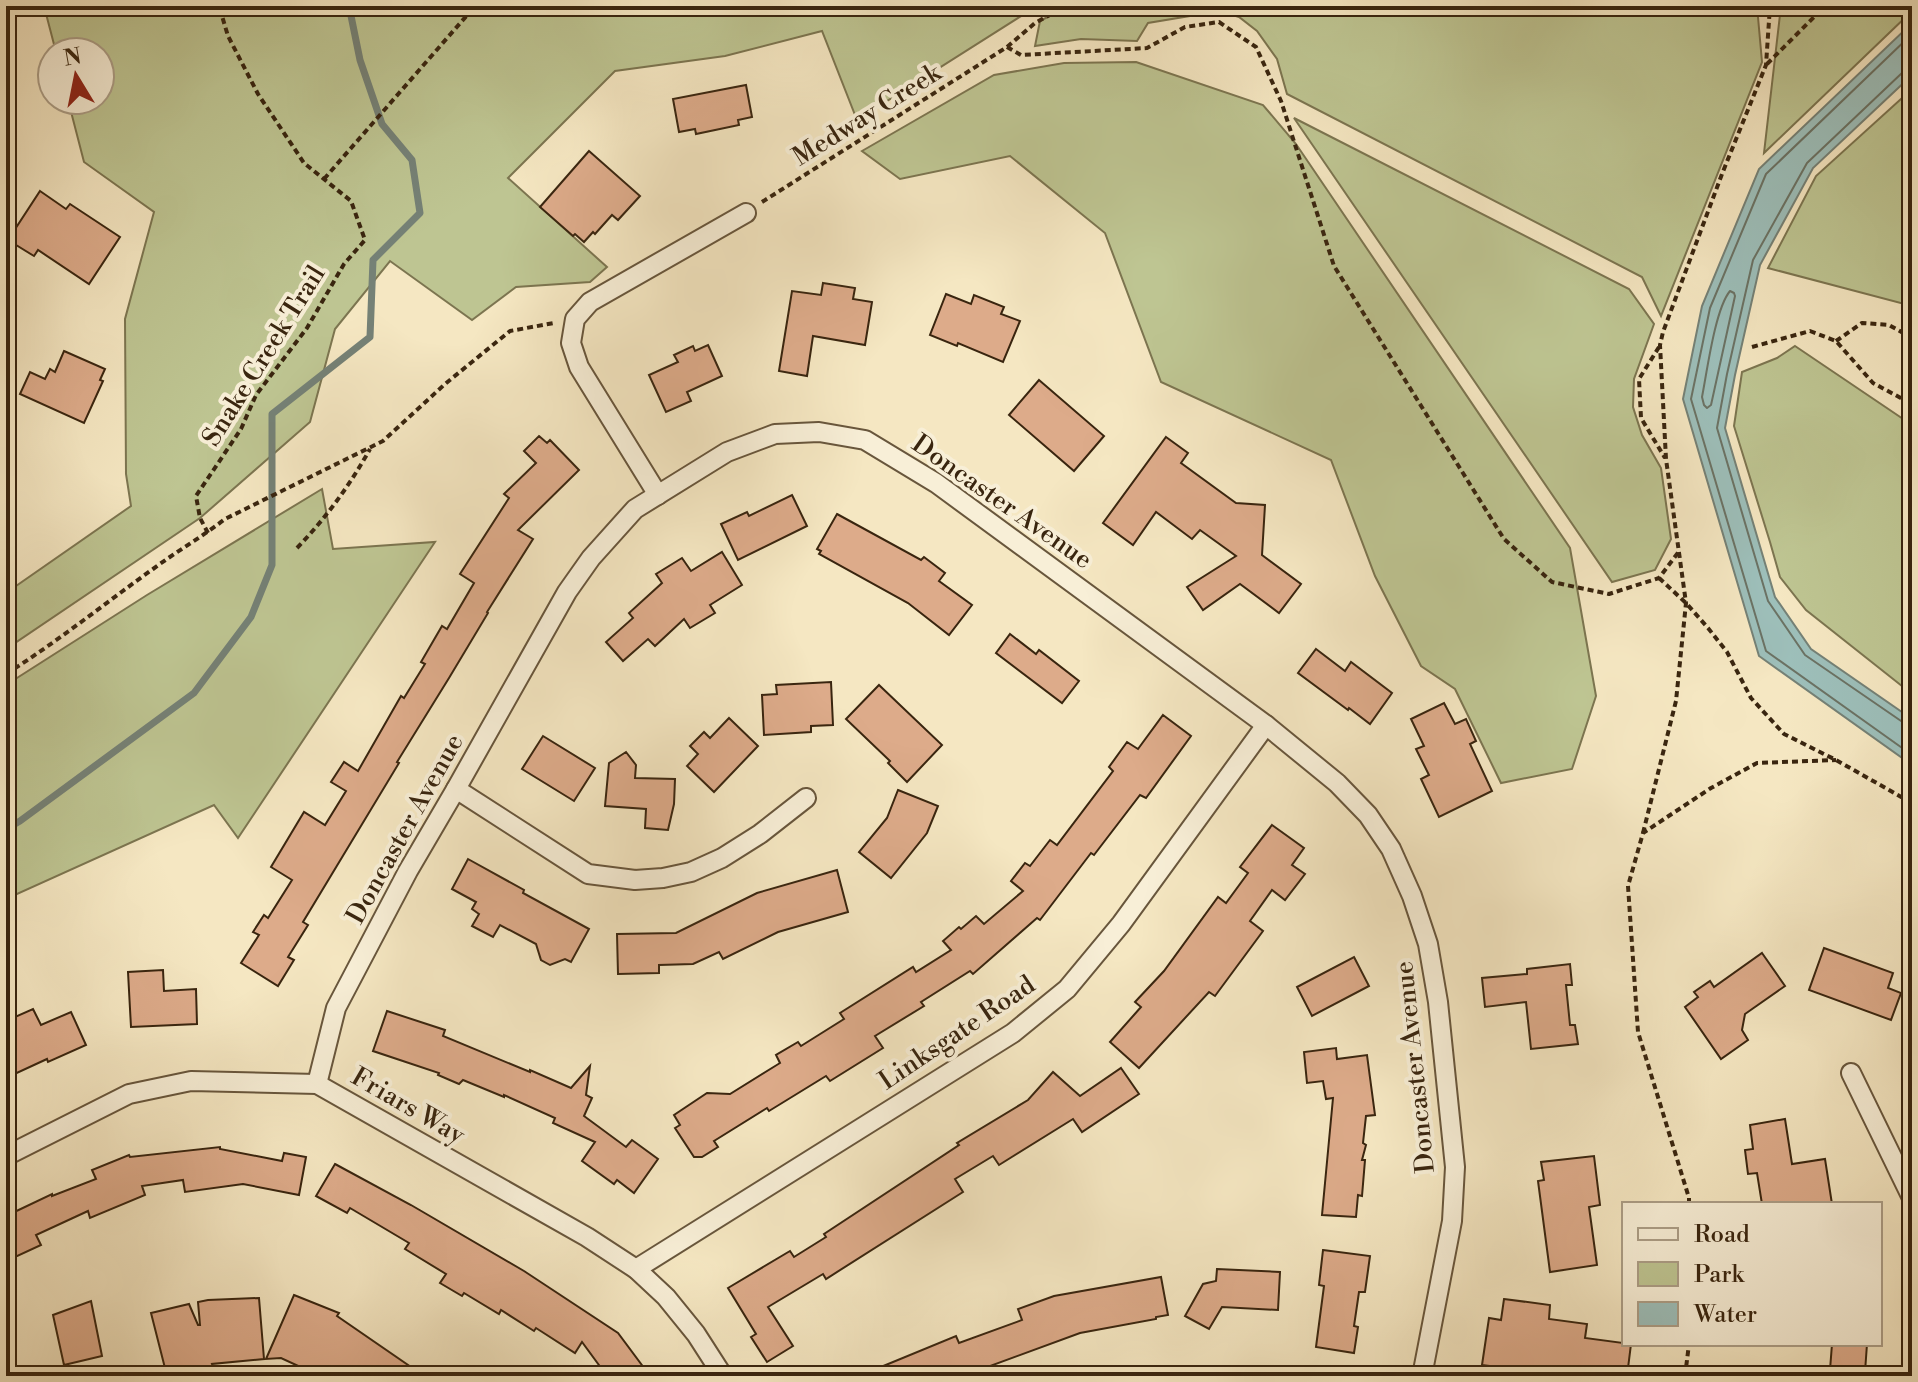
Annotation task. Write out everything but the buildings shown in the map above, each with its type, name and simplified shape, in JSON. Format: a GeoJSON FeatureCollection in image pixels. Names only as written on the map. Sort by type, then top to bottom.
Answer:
{"type":"FeatureCollection","features":[{"type":"Feature","properties":{"kind":"street"},"geometry":{"type":"LineString","coordinates":[[658,495],[579,367],[571,343],[575,319],[590,302],[746,213]]}},
{"type":"Feature","properties":{"kind":"street","name":"Doncaster Avenue"},"geometry":{"type":"LineString","coordinates":[[317,1084],[336,1008],[408,871],[567,592],[591,558],[635,509],[727,452],[775,434],[819,432],[865,440],[936,483],[1266,725],[1337,783],[1368,815],[1391,849],[1412,896],[1428,944],[1438,1002],[1455,1167],[1452,1221],[1422,1376]]}},
{"type":"Feature","properties":{"kind":"street","name":"Linksgate Road"},"geometry":{"type":"LineString","coordinates":[[636,1269],[1013,1033],[1067,989],[1121,924],[1266,725]]}},
{"type":"Feature","properties":{"kind":"street"},"geometry":{"type":"LineString","coordinates":[[456,789],[588,874],[635,880],[691,872],[722,858],[760,834],[806,798]]}},
{"type":"Feature","properties":{"kind":"street"},"geometry":{"type":"LineString","coordinates":[[1851,1073],[1912,1198]]}},
{"type":"Feature","properties":{"kind":"street","name":"Friars Way"},"geometry":{"type":"LineString","coordinates":[[6,1156],[129,1094],[191,1081],[317,1084],[587,1237],[636,1269],[666,1297],[696,1334],[723,1376]]}},
{"type":"Feature","properties":{"kind":"path","name":"Snake Creek Trail"},"geometry":{"type":"LineString","coordinates":[[208,533],[200,518],[196,496],[241,429],[256,395],[307,328],[344,264],[365,240],[351,201],[304,163],[258,94],[228,36],[219,6]]}},
{"type":"Feature","properties":{"kind":"path"},"geometry":{"type":"LineString","coordinates":[[324,179],[469,13],[491,6]]}},
{"type":"Feature","properties":{"kind":"path","name":"Medway Creek"},"geometry":{"type":"LineString","coordinates":[[746,213],[1007,47],[1035,23],[1066,6]]}},
{"type":"Feature","properties":{"kind":"path"},"geometry":{"type":"LineString","coordinates":[[1689,1202],[1638,1032],[1628,886],[1676,701],[1686,603],[1666,459],[1660,345],[1722,174],[1766,65],[1770,6]]}},
{"type":"Feature","properties":{"kind":"path"},"geometry":{"type":"LineString","coordinates":[[1766,65],[1825,6]]}},
{"type":"Feature","properties":{"kind":"path"},"geometry":{"type":"LineString","coordinates":[[1007,47],[1021,55],[1147,48],[1185,27],[1219,22],[1256,47],[1281,101],[1334,266],[1504,539],[1552,582],[1609,594],[1659,578],[1680,550]]}},
{"type":"Feature","properties":{"kind":"path"},"geometry":{"type":"LineString","coordinates":[[6,674],[225,519],[383,441],[445,384],[510,331],[575,319]]}},
{"type":"Feature","properties":{"kind":"path"},"geometry":{"type":"LineString","coordinates":[[1836,341],[1862,323],[1889,325],[1912,338]]}},
{"type":"Feature","properties":{"kind":"path"},"geometry":{"type":"LineString","coordinates":[[1752,347],[1810,331],[1836,341],[1873,383],[1912,404]]}},
{"type":"Feature","properties":{"kind":"path"},"geometry":{"type":"LineString","coordinates":[[1660,345],[1639,379],[1640,405],[1641,418],[1666,459]]}},
{"type":"Feature","properties":{"kind":"path"},"geometry":{"type":"LineString","coordinates":[[297,548],[352,480],[372,447]]}},
{"type":"Feature","properties":{"kind":"path"},"geometry":{"type":"LineString","coordinates":[[1659,578],[1686,603],[1727,652],[1751,698],[1784,734],[1912,803]]}},
{"type":"Feature","properties":{"kind":"path"},"geometry":{"type":"LineString","coordinates":[[1643,833],[1711,788],[1757,763],[1836,760]]}},
{"type":"Feature","properties":{"kind":"path"},"geometry":{"type":"LineString","coordinates":[[1685,1376],[1689,1346]]}},
{"type":"Feature","properties":{"kind":"green space"},"geometry":{"type":"Polygon","coordinates":[[[44,6],[1037,6],[857,120],[822,31],[725,56],[615,71],[508,178],[607,267],[590,282],[516,287],[472,320],[390,261],[335,329],[310,422],[200,518],[6,649],[6,593],[131,506],[126,474],[125,319],[154,212],[84,162],[72,116],[116,116],[116,36],[52,36],[44,6]]]}},
{"type":"Feature","properties":{"kind":"green space"},"geometry":{"type":"Polygon","coordinates":[[[1068,6],[1757,6],[1762,62],[1661,316],[1642,277],[1287,94],[1277,59],[1257,31],[1239,17],[1220,11],[1148,23],[1137,41],[1081,39],[1035,46],[1040,21],[1068,6]]]}},
{"type":"Feature","properties":{"kind":"green space"},"geometry":{"type":"Polygon","coordinates":[[[1781,6],[1912,6],[1912,11],[1764,153],[1781,6]]]}},
{"type":"Feature","properties":{"kind":"green space"},"geometry":{"type":"Polygon","coordinates":[[[1136,62],[1263,105],[1296,144],[1570,548],[1596,696],[1572,769],[1501,783],[1455,689],[1421,666],[1375,576],[1331,460],[1161,382],[1105,233],[1010,156],[900,179],[862,151],[994,75],[1064,63],[1136,62]]]}},
{"type":"Feature","properties":{"kind":"green space"},"geometry":{"type":"Polygon","coordinates":[[[1912,89],[1912,306],[1768,268],[1816,176],[1912,89]]]}},
{"type":"Feature","properties":{"kind":"green space"},"geometry":{"type":"Polygon","coordinates":[[[1294,118],[1629,289],[1654,324],[1634,379],[1633,407],[1642,435],[1661,468],[1671,539],[1655,570],[1612,582],[1294,118]]]}},
{"type":"Feature","properties":{"kind":"green space"},"geometry":{"type":"Polygon","coordinates":[[[1795,346],[1912,425],[1912,694],[1806,610],[1780,577],[1734,426],[1742,372],[1777,358],[1795,346]]]}},
{"type":"Feature","properties":{"kind":"green space"},"geometry":{"type":"Polygon","coordinates":[[[322,489],[333,549],[435,542],[238,838],[214,805],[6,899],[6,685],[322,489]]]}},
{"type":"Feature","properties":{"kind":"water"},"geometry":{"type":"Polygon","coordinates":[[[1912,23],[1912,75],[1813,168],[1760,265],[1725,428],[1775,597],[1811,649],[1912,719],[1912,765],[1759,656],[1683,399],[1702,306],[1759,169],[1912,23]]]}},
{"type":"Feature","properties":{"kind":"waterway"},"geometry":{"type":"LineString","coordinates":[[6,829],[194,693],[251,617],[272,565],[272,414],[370,337],[373,260],[420,213],[412,160],[382,124],[360,60],[349,6]]}}]}
